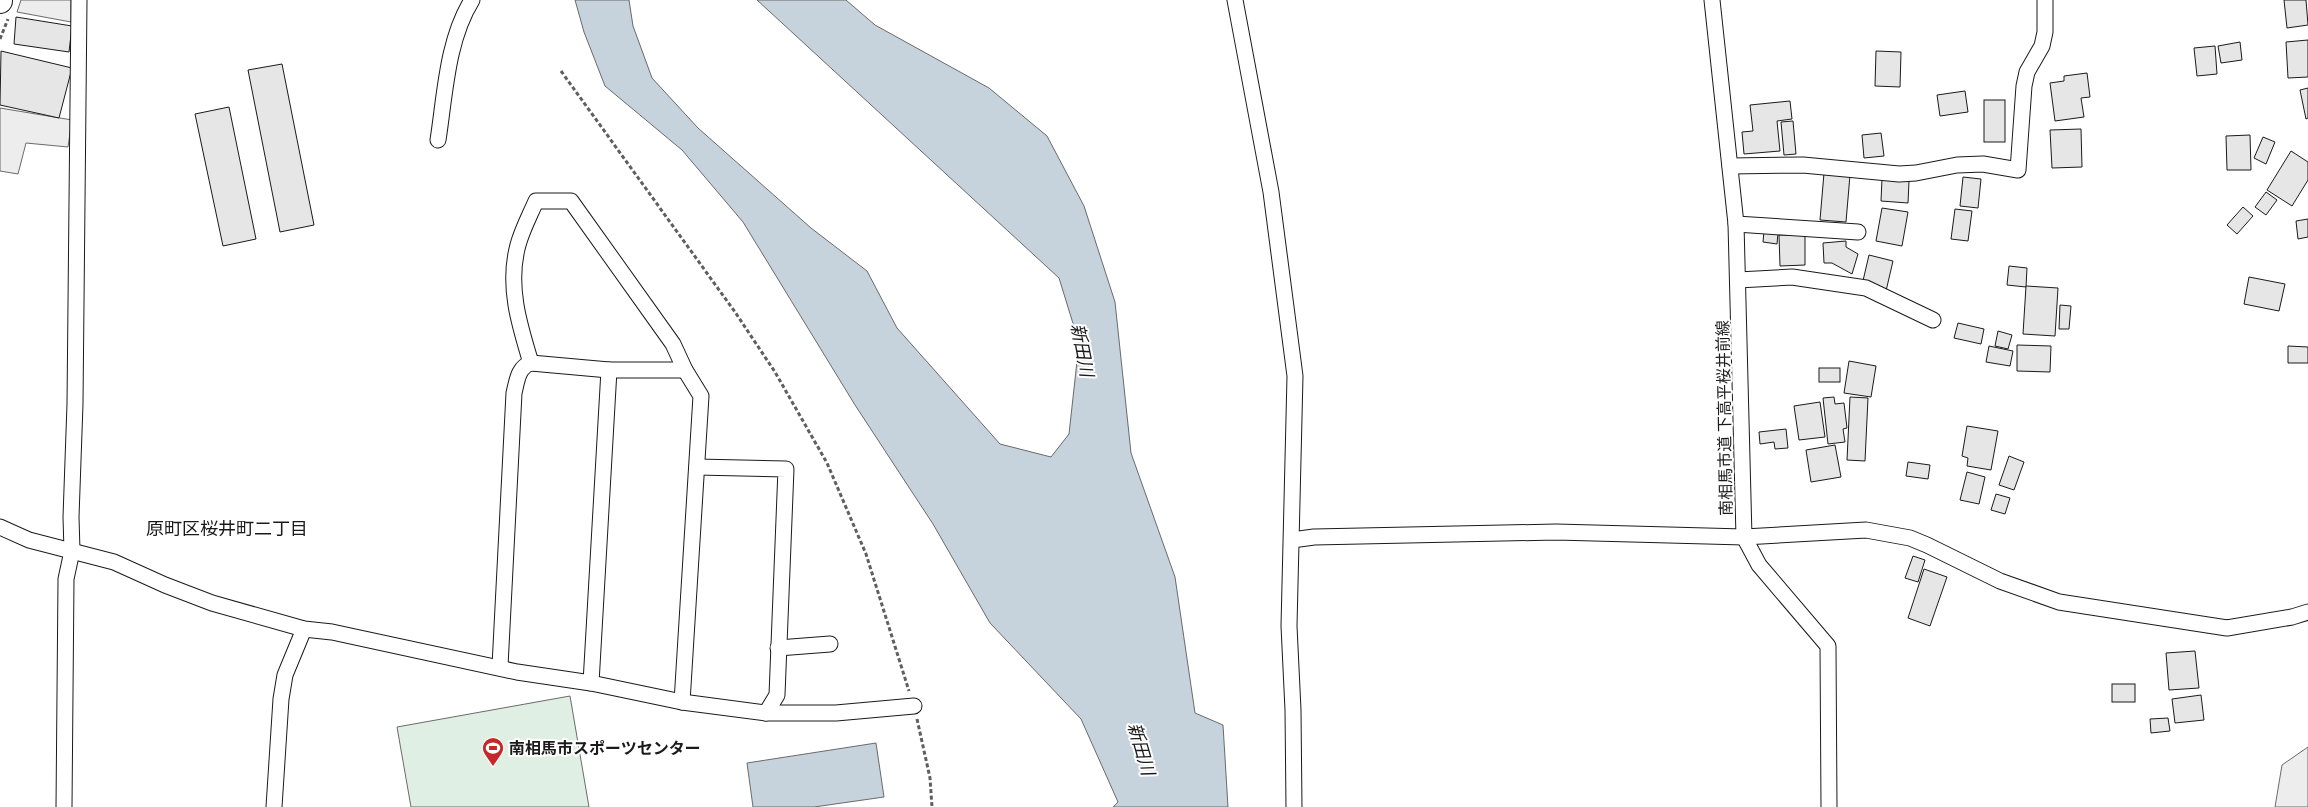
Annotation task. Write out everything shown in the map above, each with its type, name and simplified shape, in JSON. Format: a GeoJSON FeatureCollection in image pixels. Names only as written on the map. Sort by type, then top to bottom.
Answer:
{"type":"FeatureCollection","features":[{"type":"Feature","properties":{"kind":"street"},"geometry":{"type":"LineString","coordinates":[[64,807],[66,579],[72,551],[79,0]]}},
{"type":"Feature","properties":{"kind":"street"},"geometry":{"type":"LineString","coordinates":[[438,140],[456,36],[465,12],[472,0]]}},
{"type":"Feature","properties":{"kind":"street"},"geometry":{"type":"LineString","coordinates":[[1235,0],[1271,192],[1295,376],[1289,626],[1293,710],[1294,807]]}},
{"type":"Feature","properties":{"kind":"street","name":"南相馬市道 下高平桜井前線"},"geometry":{"type":"LineString","coordinates":[[1712,0],[1736,224],[1744,537],[1759,565],[1828,646],[1829,807]]}},
{"type":"Feature","properties":{"kind":"street"},"geometry":{"type":"LineString","coordinates":[[1730,166],[1803,165],[1899,174],[1983,164],[2018,170],[2024,86],[2027,72],[2042,46],[2045,32],[2045,0]]}},
{"type":"Feature","properties":{"kind":"street"},"geometry":{"type":"LineString","coordinates":[[531,363],[516,307],[513,280],[518,245],[536,201],[571,201],[673,344],[685,370],[701,396],[682,702]]}},
{"type":"Feature","properties":{"kind":"street"},"geometry":{"type":"LineString","coordinates":[[1736,224],[1858,232]]}},
{"type":"Feature","properties":{"kind":"street"},"geometry":{"type":"LineString","coordinates":[[1738,280],[1792,277],[1866,288],[1933,320]]}},
{"type":"Feature","properties":{"kind":"street"},"geometry":{"type":"LineString","coordinates":[[500,666],[514,393],[518,374],[525,364],[531,363],[608,370],[685,370]]}},
{"type":"Feature","properties":{"kind":"street"},"geometry":{"type":"LineString","coordinates":[[591,683],[608,370]]}},
{"type":"Feature","properties":{"kind":"street"},"geometry":{"type":"LineString","coordinates":[[697,467],[786,469],[777,695],[766,713]]}},
{"type":"Feature","properties":{"kind":"street"},"geometry":{"type":"LineString","coordinates":[[0,527],[29,540],[114,562],[165,585],[212,602],[304,629],[332,632],[476,663],[500,666],[517,672],[591,683],[682,702],[766,713],[836,713],[914,706]]}},
{"type":"Feature","properties":{"kind":"street"},"geometry":{"type":"LineString","coordinates":[[1292,540],[1314,537],[1556,532],[1744,537],[1850,530],[1880,531],[1927,544],[2000,581],[2059,602],[2195,625],[2227,628],[2292,617],[2308,612]]}},
{"type":"Feature","properties":{"kind":"street"},"geometry":{"type":"LineString","coordinates":[[274,807],[283,683],[304,629]]}},
{"type":"Feature","properties":{"kind":"street"},"geometry":{"type":"LineString","coordinates":[[778,648],[830,644]]}},
{"type":"Feature","properties":{"kind":"path"},"geometry":{"type":"LineString","coordinates":[[561,71],[735,312],[775,372],[827,463],[866,554],[914,706],[930,778],[932,807]]}},
{"type":"Feature","properties":{"kind":"green space","name":"南相馬市スポーツセンター"},"geometry":{"type":"Polygon","coordinates":[[[570,696],[589,807],[411,807],[397,727],[570,696]]]}},
{"type":"Feature","properties":{"kind":"shaded area"},"geometry":{"type":"Polygon","coordinates":[[[21,0],[71,0],[71,22],[17,12],[21,0]]]}},
{"type":"Feature","properties":{"kind":"shaded area"},"geometry":{"type":"Polygon","coordinates":[[[0,108],[72,120],[68,147],[26,143],[18,174],[0,171],[0,108]]]}},
{"type":"Feature","properties":{"kind":"shaded area"},"geometry":{"type":"Polygon","coordinates":[[[2308,747],[2308,807],[2275,807],[2282,765],[2308,747]]]}},
{"type":"Feature","properties":{"kind":"water","name":"新田川"},"geometry":{"type":"Polygon","coordinates":[[[575,0],[629,0],[633,26],[652,78],[698,128],[811,228],[867,271],[897,328],[1000,444],[1051,457],[1069,434],[1079,343],[1059,278],[757,0],[846,0],[875,25],[989,88],[1047,136],[1084,206],[1115,302],[1131,453],[1175,577],[1195,713],[1223,725],[1228,807],[1113,807],[1118,802],[1081,719],[990,623],[933,524],[855,405],[743,222],[682,150],[605,86],[584,32],[575,0]]]}},
{"type":"Feature","properties":{"kind":"water"},"geometry":{"type":"Polygon","coordinates":[[[876,743],[884,797],[814,807],[753,807],[747,763],[876,743]]]}},
{"type":"Feature","properties":{"kind":"building"},"geometry":{"type":"Polygon","coordinates":[[[2284,0],[2306,0],[2308,25],[2287,28],[2284,0]]]}},
{"type":"Feature","properties":{"kind":"building"},"geometry":{"type":"Polygon","coordinates":[[[16,17],[72,26],[69,52],[14,44],[16,17]]]}},
{"type":"Feature","properties":{"kind":"building"},"geometry":{"type":"Polygon","coordinates":[[[2308,40],[2308,77],[2288,78],[2286,42],[2308,40]]]}},
{"type":"Feature","properties":{"kind":"building"},"geometry":{"type":"Polygon","coordinates":[[[2240,42],[2242,60],[2221,63],[2218,46],[2240,42]]]}},
{"type":"Feature","properties":{"kind":"building"},"geometry":{"type":"Polygon","coordinates":[[[2215,46],[2217,74],[2197,76],[2194,48],[2215,46]]]}},
{"type":"Feature","properties":{"kind":"building"},"geometry":{"type":"Polygon","coordinates":[[[1,51],[72,68],[59,118],[0,105],[1,51]]]}},
{"type":"Feature","properties":{"kind":"building"},"geometry":{"type":"Polygon","coordinates":[[[1876,51],[1901,52],[1900,87],[1875,86],[1876,51]]]}},
{"type":"Feature","properties":{"kind":"building"},"geometry":{"type":"Polygon","coordinates":[[[282,64],[314,225],[280,232],[248,70],[282,64]]]}},
{"type":"Feature","properties":{"kind":"building"},"geometry":{"type":"Polygon","coordinates":[[[2087,73],[2090,97],[2081,98],[2084,117],[2055,121],[2050,83],[2064,81],[2064,76],[2087,73]]]}},
{"type":"Feature","properties":{"kind":"building"},"geometry":{"type":"Polygon","coordinates":[[[2308,88],[2308,118],[2306,119],[2300,90],[2308,88]]]}},
{"type":"Feature","properties":{"kind":"building"},"geometry":{"type":"Polygon","coordinates":[[[1965,91],[1968,112],[1940,116],[1937,95],[1965,91]]]}},
{"type":"Feature","properties":{"kind":"building"},"geometry":{"type":"Polygon","coordinates":[[[1984,100],[2005,100],[2005,142],[1984,142],[1984,100]]]}},
{"type":"Feature","properties":{"kind":"building"},"geometry":{"type":"Polygon","coordinates":[[[1790,101],[1792,119],[1777,121],[1780,151],[1744,154],[1742,132],[1753,131],[1750,105],[1790,101]]]}},
{"type":"Feature","properties":{"kind":"building"},"geometry":{"type":"Polygon","coordinates":[[[229,107],[256,239],[223,246],[195,114],[229,107]]]}},
{"type":"Feature","properties":{"kind":"building"},"geometry":{"type":"Polygon","coordinates":[[[1793,121],[1796,154],[1784,155],[1781,122],[1793,121]]]}},
{"type":"Feature","properties":{"kind":"building"},"geometry":{"type":"Polygon","coordinates":[[[2081,129],[2082,167],[2052,168],[2050,130],[2081,129]]]}},
{"type":"Feature","properties":{"kind":"building"},"geometry":{"type":"Polygon","coordinates":[[[1881,133],[1884,156],[1864,158],[1862,135],[1881,133]]]}},
{"type":"Feature","properties":{"kind":"building"},"geometry":{"type":"Polygon","coordinates":[[[2250,135],[2251,170],[2227,170],[2226,136],[2250,135]]]}},
{"type":"Feature","properties":{"kind":"building"},"geometry":{"type":"Polygon","coordinates":[[[2263,137],[2275,142],[2266,164],[2254,158],[2263,137]]]}},
{"type":"Feature","properties":{"kind":"building"},"geometry":{"type":"Polygon","coordinates":[[[2291,151],[2308,162],[2308,180],[2292,206],[2267,190],[2291,151]]]}},
{"type":"Feature","properties":{"kind":"building"},"geometry":{"type":"Polygon","coordinates":[[[1824,173],[1850,175],[1846,222],[1820,220],[1824,173]]]}},
{"type":"Feature","properties":{"kind":"building"},"geometry":{"type":"Polygon","coordinates":[[[1963,177],[1981,179],[1978,208],[1960,206],[1963,177]]]}},
{"type":"Feature","properties":{"kind":"building"},"geometry":{"type":"Polygon","coordinates":[[[1882,179],[1909,181],[1908,203],[1881,201],[1882,179]]]}},
{"type":"Feature","properties":{"kind":"building"},"geometry":{"type":"Polygon","coordinates":[[[2266,192],[2277,200],[2266,215],[2255,207],[2266,192]]]}},
{"type":"Feature","properties":{"kind":"building"},"geometry":{"type":"Polygon","coordinates":[[[2243,207],[2253,216],[2237,234],[2227,225],[2243,207]]]}},
{"type":"Feature","properties":{"kind":"building"},"geometry":{"type":"Polygon","coordinates":[[[1882,208],[1908,212],[1902,246],[1876,241],[1882,208]]]}},
{"type":"Feature","properties":{"kind":"building"},"geometry":{"type":"Polygon","coordinates":[[[1955,209],[1972,211],[1968,241],[1951,239],[1955,209]]]}},
{"type":"Feature","properties":{"kind":"building"},"geometry":{"type":"Polygon","coordinates":[[[2308,219],[2308,237],[2298,239],[2296,221],[2308,219]]]}},
{"type":"Feature","properties":{"kind":"building"},"geometry":{"type":"Polygon","coordinates":[[[1764,231],[1778,233],[1777,244],[1763,242],[1764,231]]]}},
{"type":"Feature","properties":{"kind":"building"},"geometry":{"type":"Polygon","coordinates":[[[1779,235],[1805,235],[1805,265],[1780,266],[1779,235]]]}},
{"type":"Feature","properties":{"kind":"building"},"geometry":{"type":"Polygon","coordinates":[[[1846,241],[1846,247],[1858,254],[1852,274],[1832,263],[1824,263],[1823,243],[1846,241]]]}},
{"type":"Feature","properties":{"kind":"building"},"geometry":{"type":"Polygon","coordinates":[[[1869,255],[1893,261],[1886,291],[1862,285],[1869,255]]]}},
{"type":"Feature","properties":{"kind":"building"},"geometry":{"type":"Polygon","coordinates":[[[2009,266],[2027,268],[2026,287],[2007,285],[2009,266]]]}},
{"type":"Feature","properties":{"kind":"building"},"geometry":{"type":"Polygon","coordinates":[[[2249,277],[2285,284],[2279,311],[2244,304],[2249,277]]]}},
{"type":"Feature","properties":{"kind":"building"},"geometry":{"type":"Polygon","coordinates":[[[2026,286],[2058,288],[2055,336],[2023,334],[2026,286]]]}},
{"type":"Feature","properties":{"kind":"building"},"geometry":{"type":"Polygon","coordinates":[[[2060,305],[2071,306],[2069,329],[2059,329],[2060,305]]]}},
{"type":"Feature","properties":{"kind":"building"},"geometry":{"type":"Polygon","coordinates":[[[1958,323],[1984,329],[1981,344],[1954,338],[1958,323]]]}},
{"type":"Feature","properties":{"kind":"building"},"geometry":{"type":"Polygon","coordinates":[[[1998,331],[2012,335],[2008,349],[1995,346],[1998,331]]]}},
{"type":"Feature","properties":{"kind":"building"},"geometry":{"type":"Polygon","coordinates":[[[2017,345],[2051,346],[2050,372],[2017,371],[2017,345]]]}},
{"type":"Feature","properties":{"kind":"building"},"geometry":{"type":"Polygon","coordinates":[[[1989,346],[2013,351],[2010,366],[1986,362],[1989,346]]]}},
{"type":"Feature","properties":{"kind":"building"},"geometry":{"type":"Polygon","coordinates":[[[2288,346],[2308,347],[2308,363],[2288,363],[2288,346]]]}},
{"type":"Feature","properties":{"kind":"building"},"geometry":{"type":"Polygon","coordinates":[[[1849,361],[1876,366],[1871,397],[1844,393],[1849,361]]]}},
{"type":"Feature","properties":{"kind":"building"},"geometry":{"type":"Polygon","coordinates":[[[1819,368],[1840,368],[1840,382],[1819,382],[1819,368]]]}},
{"type":"Feature","properties":{"kind":"building"},"geometry":{"type":"Polygon","coordinates":[[[1834,397],[1835,404],[1844,403],[1847,428],[1843,429],[1845,442],[1828,444],[1823,398],[1834,397]]]}},
{"type":"Feature","properties":{"kind":"building"},"geometry":{"type":"Polygon","coordinates":[[[1850,397],[1868,398],[1865,461],[1847,460],[1850,397]]]}},
{"type":"Feature","properties":{"kind":"building"},"geometry":{"type":"Polygon","coordinates":[[[1820,402],[1825,437],[1799,440],[1794,406],[1820,402]]]}},
{"type":"Feature","properties":{"kind":"building"},"geometry":{"type":"Polygon","coordinates":[[[1967,426],[1998,431],[1991,470],[1967,466],[1968,458],[1962,456],[1967,426]]]}},
{"type":"Feature","properties":{"kind":"building"},"geometry":{"type":"Polygon","coordinates":[[[1786,429],[1788,448],[1775,449],[1774,442],[1760,444],[1759,432],[1786,429]]]}},
{"type":"Feature","properties":{"kind":"building"},"geometry":{"type":"Polygon","coordinates":[[[1835,445],[1841,477],[1811,482],[1806,450],[1835,445]]]}},
{"type":"Feature","properties":{"kind":"building"},"geometry":{"type":"Polygon","coordinates":[[[2009,456],[2024,462],[2014,490],[1999,485],[2009,456]]]}},
{"type":"Feature","properties":{"kind":"building"},"geometry":{"type":"Polygon","coordinates":[[[1908,462],[1930,465],[1928,479],[1906,476],[1908,462]]]}},
{"type":"Feature","properties":{"kind":"building"},"geometry":{"type":"Polygon","coordinates":[[[1967,472],[1985,477],[1979,504],[1960,500],[1967,472]]]}},
{"type":"Feature","properties":{"kind":"building"},"geometry":{"type":"Polygon","coordinates":[[[1996,494],[2010,498],[2005,514],[1991,510],[1996,494]]]}},
{"type":"Feature","properties":{"kind":"building"},"geometry":{"type":"Polygon","coordinates":[[[1913,556],[1925,560],[1918,582],[1905,578],[1913,556]]]}},
{"type":"Feature","properties":{"kind":"building"},"geometry":{"type":"Polygon","coordinates":[[[1924,569],[1947,577],[1930,626],[1908,618],[1924,569]]]}},
{"type":"Feature","properties":{"kind":"building"},"geometry":{"type":"Polygon","coordinates":[[[2195,651],[2199,688],[2169,690],[2166,653],[2195,651]]]}},
{"type":"Feature","properties":{"kind":"building"},"geometry":{"type":"Polygon","coordinates":[[[2112,684],[2135,684],[2135,702],[2112,702],[2112,684]]]}},
{"type":"Feature","properties":{"kind":"building"},"geometry":{"type":"Polygon","coordinates":[[[2201,695],[2204,720],[2175,723],[2172,699],[2201,695]]]}},
{"type":"Feature","properties":{"kind":"building"},"geometry":{"type":"Polygon","coordinates":[[[2168,718],[2170,731],[2151,733],[2150,719],[2168,718]]]}},
{"type":"Feature","properties":{"kind":"place","name":"南相馬市スポーツセンター"},"geometry":{"type":"Point","coordinates":[493,767]}},
{"type":"Feature","properties":{"kind":"district","name":"原町区桜井町二丁目"},"geometry":{"type":"Point","coordinates":[227,529]}}]}
